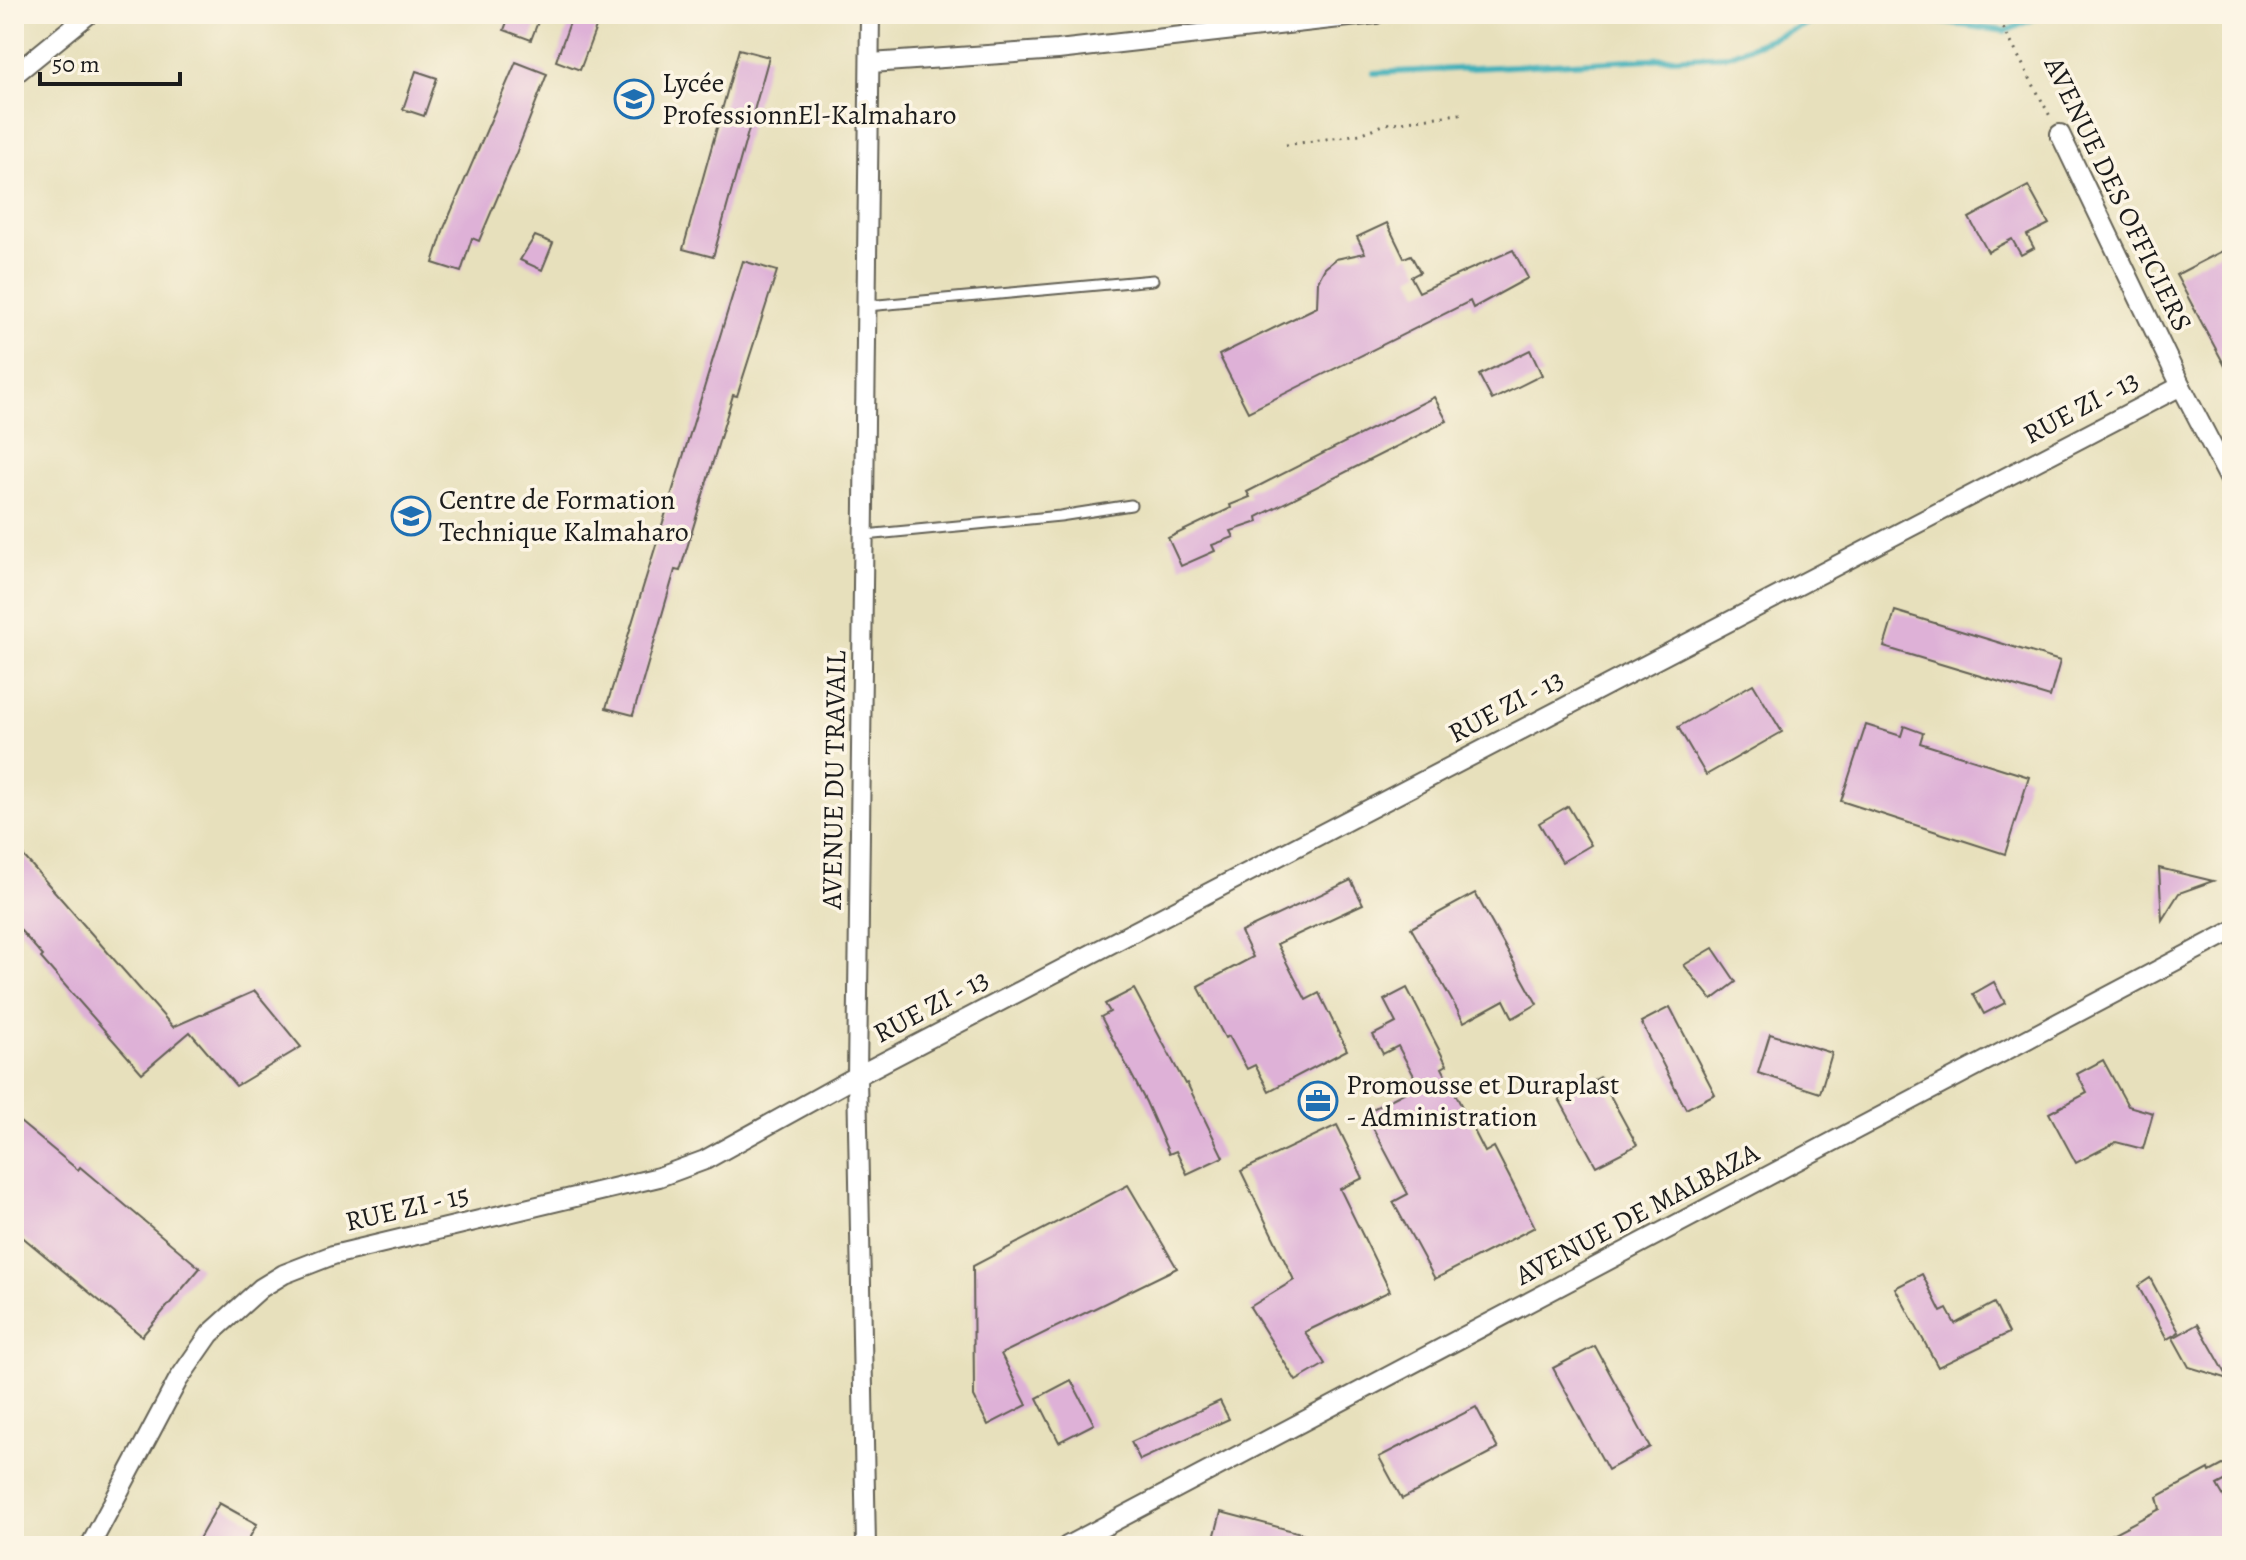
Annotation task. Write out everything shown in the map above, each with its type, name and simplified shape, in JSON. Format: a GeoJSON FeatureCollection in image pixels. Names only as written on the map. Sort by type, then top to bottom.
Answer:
{"type":"FeatureCollection","features":[{"type":"Feature","properties":{"kind":"street"},"geometry":{"type":"LineString","coordinates":[[14,75],[89,14]]}},
{"type":"Feature","properties":{"kind":"street","name":"AVENUE DU TRAVAIL"},"geometry":{"type":"LineString","coordinates":[[866,1546],[857,1076],[870,14]]}},
{"type":"Feature","properties":{"kind":"street"},"geometry":{"type":"LineString","coordinates":[[871,63],[1058,50],[1376,14]]}},
{"type":"Feature","properties":{"kind":"street","name":"AVENUE DES OFFICIERS"},"geometry":{"type":"LineString","coordinates":[[2060,134],[2181,386],[2232,484]]}},
{"type":"Feature","properties":{"kind":"street","name":"RUE ZI - 13"},"geometry":{"type":"LineString","coordinates":[[857,1076],[2181,386]]}},
{"type":"Feature","properties":{"kind":"street","name":"AVENUE DE MALBAZA"},"geometry":{"type":"LineString","coordinates":[[1067,1546],[2232,931]]}},
{"type":"Feature","properties":{"kind":"street","name":"RUE ZI - 15"},"geometry":{"type":"LineString","coordinates":[[90,1546],[178,1380],[210,1334],[261,1288],[284,1274],[333,1255],[659,1177],[705,1160],[857,1076]]}},
{"type":"Feature","properties":{"kind":"lane"},"geometry":{"type":"LineString","coordinates":[[867,306],[1153,280]]}},
{"type":"Feature","properties":{"kind":"lane"},"geometry":{"type":"LineString","coordinates":[[865,535],[1060,516],[1131,505]]}},
{"type":"Feature","properties":{"kind":"path","name":"AVENUE DES OFFICIERS"},"geometry":{"type":"LineString","coordinates":[[1996,14],[2060,134]]}},
{"type":"Feature","properties":{"kind":"path"},"geometry":{"type":"LineString","coordinates":[[1286,145],[1360,134],[1386,124],[1466,113]]}},
{"type":"Feature","properties":{"kind":"building"},"geometry":{"type":"Polygon","coordinates":[[[510,14],[541,14],[531,40],[504,30],[510,14]]]}},
{"type":"Feature","properties":{"kind":"building"},"geometry":{"type":"Polygon","coordinates":[[[573,14],[601,14],[580,70],[556,61],[573,14]]]}},
{"type":"Feature","properties":{"kind":"building"},"geometry":{"type":"Polygon","coordinates":[[[739,49],[769,57],[713,257],[683,249],[739,49]]]}},
{"type":"Feature","properties":{"kind":"building"},"geometry":{"type":"Polygon","coordinates":[[[516,62],[547,74],[515,156],[479,241],[472,238],[461,272],[433,263],[444,228],[516,62]]]}},
{"type":"Feature","properties":{"kind":"building"},"geometry":{"type":"Polygon","coordinates":[[[416,71],[437,78],[424,116],[403,109],[416,71]]]}},
{"type":"Feature","properties":{"kind":"building"},"geometry":{"type":"Polygon","coordinates":[[[2028,186],[2049,224],[2027,235],[2034,248],[2021,255],[2012,239],[1988,252],[1969,218],[2028,186]]]}},
{"type":"Feature","properties":{"kind":"building"},"geometry":{"type":"Polygon","coordinates":[[[1387,223],[1404,258],[1411,255],[1420,272],[1411,277],[1419,292],[1513,250],[1528,278],[1473,308],[1470,301],[1248,412],[1219,355],[1317,307],[1318,281],[1325,268],[1336,259],[1365,253],[1357,237],[1387,223]]]}},
{"type":"Feature","properties":{"kind":"building"},"geometry":{"type":"Polygon","coordinates":[[[535,236],[553,243],[542,270],[520,260],[535,236]]]}},
{"type":"Feature","properties":{"kind":"building"},"geometry":{"type":"Polygon","coordinates":[[[2232,246],[2232,379],[2176,275],[2232,246]]]}},
{"type":"Feature","properties":{"kind":"building"},"geometry":{"type":"Polygon","coordinates":[[[743,261],[777,271],[737,396],[733,395],[680,571],[675,570],[633,715],[606,708],[743,261]]]}},
{"type":"Feature","properties":{"kind":"building"},"geometry":{"type":"Polygon","coordinates":[[[1530,350],[1542,375],[1492,400],[1479,375],[1530,350]]]}},
{"type":"Feature","properties":{"kind":"building"},"geometry":{"type":"Polygon","coordinates":[[[1434,397],[1447,421],[1257,517],[1258,522],[1231,531],[1234,537],[1212,545],[1215,551],[1181,566],[1168,538],[1250,497],[1247,492],[1434,397]]]}},
{"type":"Feature","properties":{"kind":"building"},"geometry":{"type":"Polygon","coordinates":[[[1895,611],[2060,661],[2050,697],[1884,647],[1895,611]]]}},
{"type":"Feature","properties":{"kind":"building"},"geometry":{"type":"Polygon","coordinates":[[[1753,684],[1782,732],[1706,775],[1678,727],[1753,684]]]}},
{"type":"Feature","properties":{"kind":"building"},"geometry":{"type":"Polygon","coordinates":[[[1866,725],[1901,736],[1904,726],[1923,733],[1920,743],[2029,777],[2005,854],[1841,801],[1866,725]]]}},
{"type":"Feature","properties":{"kind":"building"},"geometry":{"type":"Polygon","coordinates":[[[1568,806],[1591,845],[1562,862],[1539,823],[1568,806]]]}},
{"type":"Feature","properties":{"kind":"building"},"geometry":{"type":"Polygon","coordinates":[[[14,845],[173,1027],[255,991],[301,1047],[236,1086],[190,1032],[142,1073],[14,923],[14,845]]]}},
{"type":"Feature","properties":{"kind":"building"},"geometry":{"type":"Polygon","coordinates":[[[2159,868],[2213,881],[2179,893],[2162,920],[2159,868]]]}},
{"type":"Feature","properties":{"kind":"building"},"geometry":{"type":"Polygon","coordinates":[[[1351,880],[1363,904],[1277,944],[1306,1000],[1319,993],[1347,1050],[1269,1091],[1255,1065],[1247,1069],[1229,1036],[1225,1038],[1198,986],[1253,957],[1241,932],[1351,880]]]}},
{"type":"Feature","properties":{"kind":"building"},"geometry":{"type":"Polygon","coordinates":[[[1475,893],[1537,1004],[1513,1018],[1504,1000],[1464,1022],[1411,928],[1475,893]]]}},
{"type":"Feature","properties":{"kind":"building"},"geometry":{"type":"Polygon","coordinates":[[[1713,948],[1736,982],[1712,1000],[1684,965],[1713,948]]]}},
{"type":"Feature","properties":{"kind":"building"},"geometry":{"type":"Polygon","coordinates":[[[1994,982],[2005,1003],[1984,1014],[1973,994],[1994,982]]]}},
{"type":"Feature","properties":{"kind":"building"},"geometry":{"type":"Polygon","coordinates":[[[1407,988],[1447,1065],[1442,1068],[1485,1152],[1494,1147],[1535,1227],[1435,1279],[1393,1202],[1408,1194],[1365,1113],[1419,1085],[1398,1046],[1383,1054],[1373,1035],[1396,1023],[1384,1000],[1407,988]]]}},
{"type":"Feature","properties":{"kind":"building"},"geometry":{"type":"Polygon","coordinates":[[[1134,989],[1187,1083],[1223,1157],[1187,1174],[1176,1151],[1169,1154],[1146,1102],[1101,1017],[1110,1012],[1105,1004],[1134,989]]]}},
{"type":"Feature","properties":{"kind":"building"},"geometry":{"type":"Polygon","coordinates":[[[1670,1007],[1715,1094],[1686,1109],[1641,1022],[1670,1007]]]}},
{"type":"Feature","properties":{"kind":"building"},"geometry":{"type":"Polygon","coordinates":[[[1770,1034],[1832,1053],[1820,1093],[1758,1073],[1770,1034]]]}},
{"type":"Feature","properties":{"kind":"building"},"geometry":{"type":"Polygon","coordinates":[[[2103,1060],[2128,1106],[2153,1113],[2143,1149],[2116,1142],[2076,1163],[2049,1113],[2087,1093],[2077,1074],[2103,1060]]]}},
{"type":"Feature","properties":{"kind":"building"},"geometry":{"type":"Polygon","coordinates":[[[1600,1077],[1637,1145],[1596,1166],[1559,1099],[1600,1077]]]}},
{"type":"Feature","properties":{"kind":"building"},"geometry":{"type":"Polygon","coordinates":[[[14,1117],[78,1170],[80,1167],[200,1268],[142,1336],[14,1230],[14,1117]]]}},
{"type":"Feature","properties":{"kind":"building"},"geometry":{"type":"Polygon","coordinates":[[[1337,1125],[1363,1178],[1340,1189],[1390,1291],[1305,1332],[1325,1364],[1296,1381],[1250,1307],[1294,1280],[1241,1171],[1337,1125]]]}},
{"type":"Feature","properties":{"kind":"building"},"geometry":{"type":"Polygon","coordinates":[[[1128,1185],[1177,1268],[1001,1354],[1027,1405],[988,1425],[974,1397],[973,1266],[1128,1185]]]}},
{"type":"Feature","properties":{"kind":"building"},"geometry":{"type":"Polygon","coordinates":[[[1922,1274],[1941,1312],[1947,1309],[1955,1324],[1994,1303],[2009,1333],[1938,1367],[1895,1288],[1922,1274]]]}},
{"type":"Feature","properties":{"kind":"building"},"geometry":{"type":"Polygon","coordinates":[[[2150,1278],[2179,1332],[2167,1339],[2138,1286],[2150,1278]]]}},
{"type":"Feature","properties":{"kind":"building"},"geometry":{"type":"Polygon","coordinates":[[[2198,1324],[2229,1379],[2189,1367],[2173,1338],[2198,1324]]]}},
{"type":"Feature","properties":{"kind":"building"},"geometry":{"type":"Polygon","coordinates":[[[1595,1346],[1650,1447],[1608,1470],[1553,1368],[1595,1346]]]}},
{"type":"Feature","properties":{"kind":"building"},"geometry":{"type":"Polygon","coordinates":[[[1071,1380],[1094,1424],[1059,1442],[1037,1398],[1071,1380]]]}},
{"type":"Feature","properties":{"kind":"building"},"geometry":{"type":"Polygon","coordinates":[[[1220,1401],[1229,1419],[1140,1460],[1131,1442],[1220,1401]]]}},
{"type":"Feature","properties":{"kind":"building"},"geometry":{"type":"Polygon","coordinates":[[[1476,1407],[1498,1449],[1402,1499],[1379,1457],[1476,1407]]]}},
{"type":"Feature","properties":{"kind":"building"},"geometry":{"type":"Polygon","coordinates":[[[2232,1460],[2232,1477],[2217,1485],[2232,1511],[2232,1546],[2089,1546],[2160,1509],[2157,1497],[2232,1460]]]}},
{"type":"Feature","properties":{"kind":"building"},"geometry":{"type":"Polygon","coordinates":[[[219,1503],[257,1524],[245,1546],[195,1546],[219,1503]]]}},
{"type":"Feature","properties":{"kind":"building"},"geometry":{"type":"Polygon","coordinates":[[[1221,1512],[1331,1541],[1330,1546],[1212,1546],[1221,1512]]]}},
{"type":"Feature","properties":{"kind":"waterway"},"geometry":{"type":"LineString","coordinates":[[1374,73],[1729,55],[1833,14]]}},
{"type":"Feature","properties":{"kind":"waterway"},"geometry":{"type":"LineString","coordinates":[[1882,14],[2006,31],[2044,14]]}},
{"type":"Feature","properties":{"kind":"place","name":"Lycée ProfessionnEl-Kalmaharo"},"geometry":{"type":"Point","coordinates":[634,99]}},
{"type":"Feature","properties":{"kind":"place","name":"Centre de Formation Technique Kalmaharo"},"geometry":{"type":"Point","coordinates":[411,516]}},
{"type":"Feature","properties":{"kind":"place","name":"Promousse et Duraplast - Administration"},"geometry":{"type":"Point","coordinates":[1318,1101]}}]}
